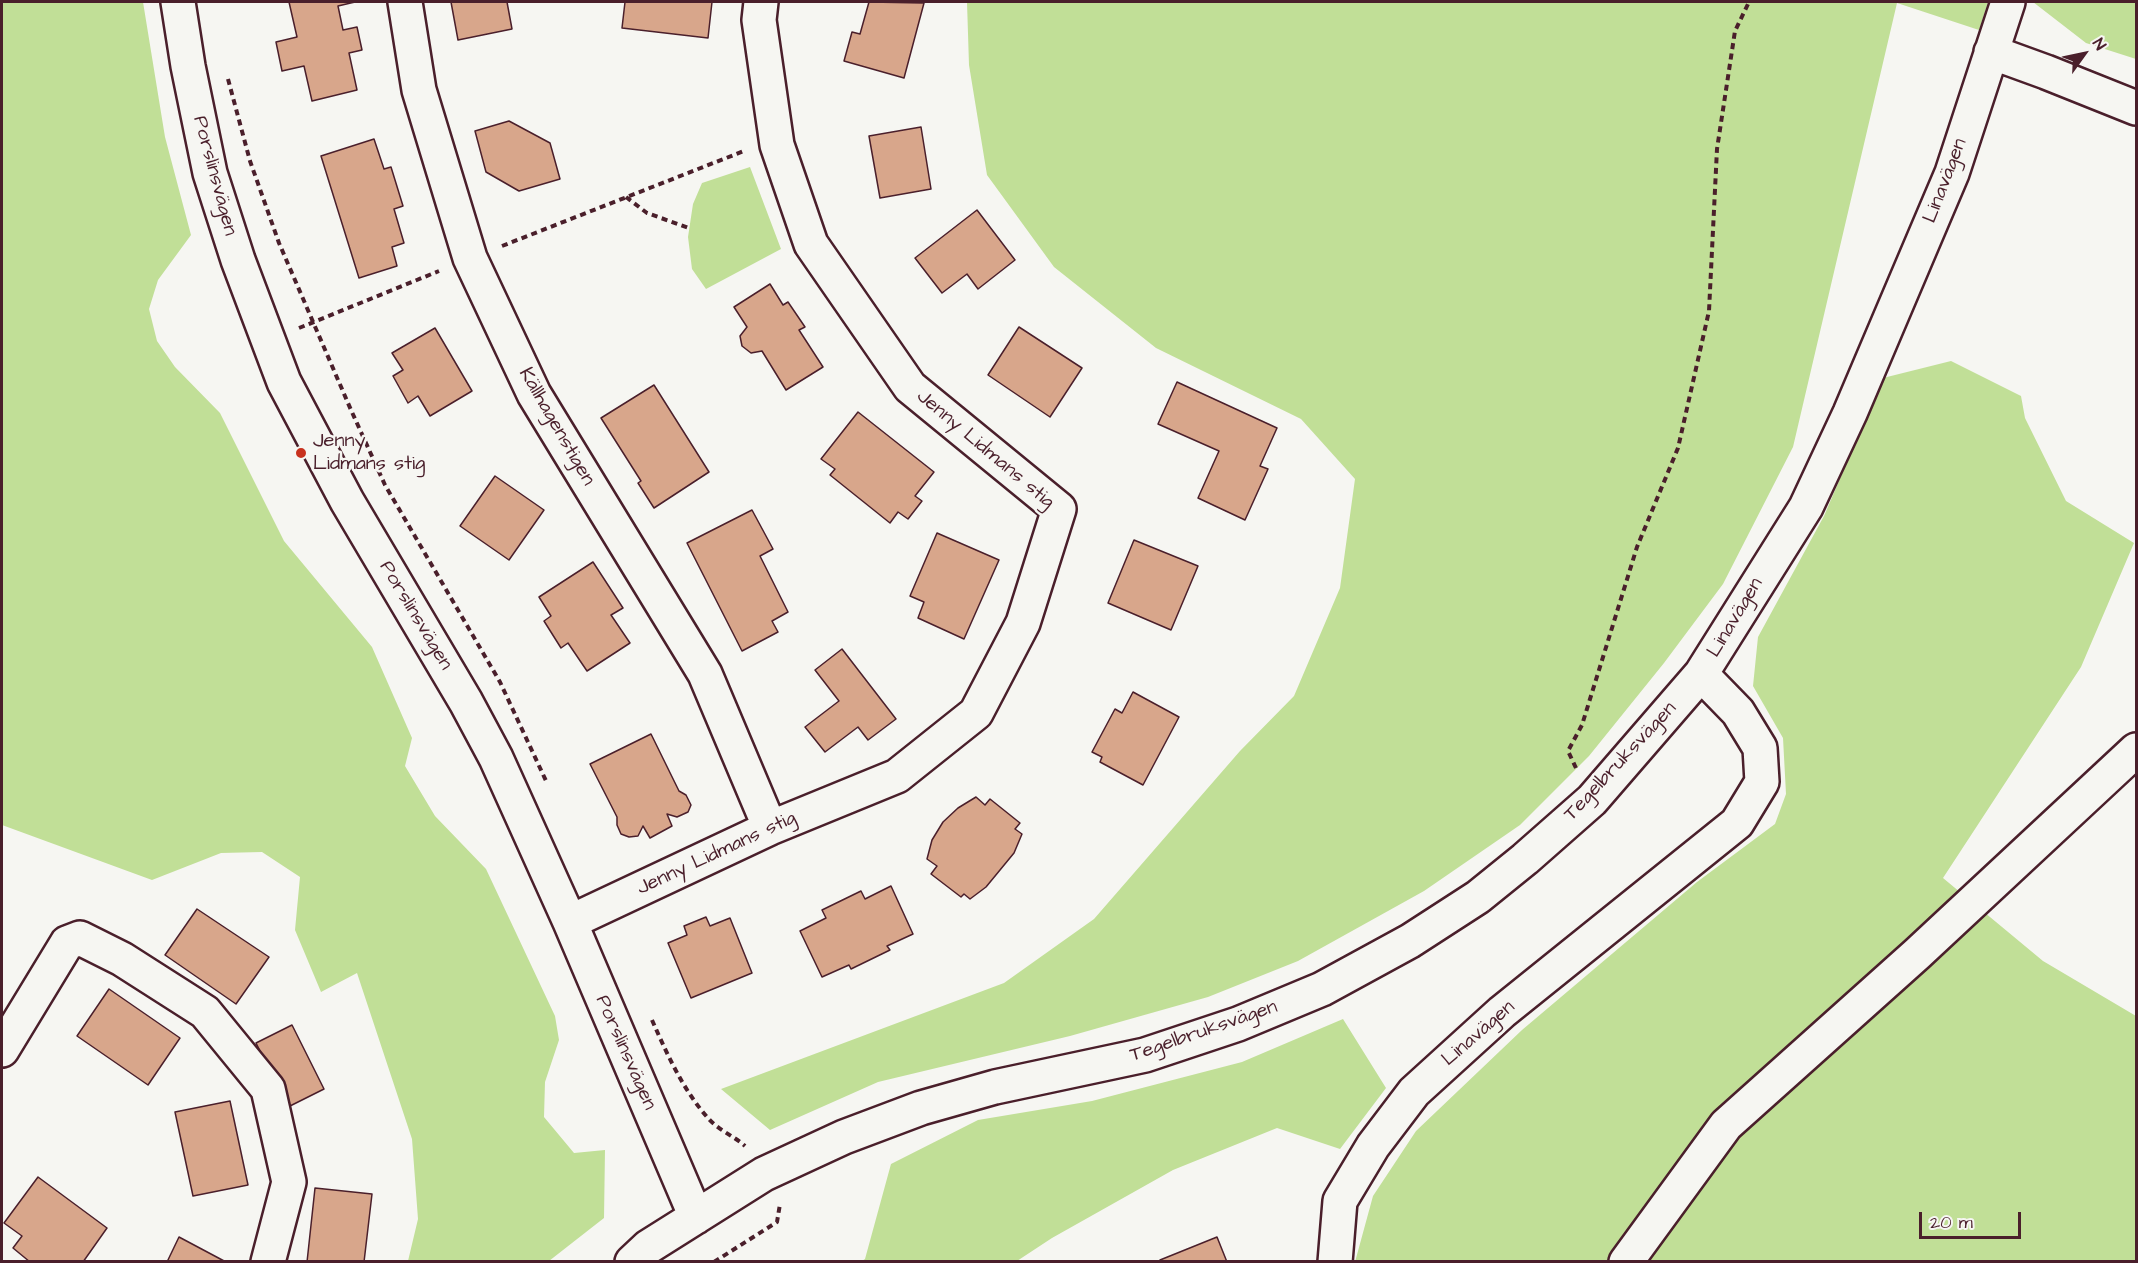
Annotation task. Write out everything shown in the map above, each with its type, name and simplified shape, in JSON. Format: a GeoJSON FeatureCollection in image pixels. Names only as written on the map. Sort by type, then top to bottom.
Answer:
{"type":"FeatureCollection","features":[{"type":"Feature","properties":{"kind":"street","name":"Porslinsvägen"},"geometry":{"type":"LineString","coordinates":[[178,2],[188,66],[210,173],[238,261],[284,382],[347,501],[491,748],[570,922],[696,1217]]}},
{"type":"Feature","properties":{"kind":"street","name":"Källhagenstigen"},"geometry":{"type":"LineString","coordinates":[[405,2],[420,90],[470,258],[534,394],[705,674],[770,828]]}},
{"type":"Feature","properties":{"kind":"street","name":"Jenny Lidmans stig"},"geometry":{"type":"LineString","coordinates":[[570,922],[770,828],[897,776],[976,712],[1023,623],[1059,509],[910,387],[811,244],[777,145],[759,20],[761,2]]}},
{"type":"Feature","properties":{"kind":"street","name":"Linavägen"},"geometry":{"type":"LineString","coordinates":[[1335,1262],[1340,1201],[1373,1146],[1414,1092],[1502,1012],[1737,823],[1762,782],[1760,748],[1738,712],[1701,674],[1806,507],[1845,423],[1952,173],[2008,2]]}},
{"type":"Feature","properties":{"kind":"street"},"geometry":{"type":"LineString","coordinates":[[1991,52],[2136,108]]}},
{"type":"Feature","properties":{"kind":"street","name":"Tegelbruksvägen"},"geometry":{"type":"LineString","coordinates":[[632,1262],[648,1247],[764,1174],[844,1137],[921,1108],[995,1087],[1145,1055],[1238,1023],[1322,990],[1410,941],[1478,897],[1592,800],[1701,674]]}},
{"type":"Feature","properties":{"kind":"street"},"geometry":{"type":"LineString","coordinates":[[1626,1262],[1726,1125],[1917,954],[2136,750]]}},
{"type":"Feature","properties":{"kind":"street"},"geometry":{"type":"LineString","coordinates":[[2,1050],[67,944],[80,938],[122,959],[205,1012],[268,1089],[289,1182],[268,1262]]}},
{"type":"Feature","properties":{"kind":"path"},"geometry":{"type":"LineString","coordinates":[[1592,800],[1568,751],[1582,725],[1637,547],[1678,448],[1709,311],[1718,149],[1736,31],[1749,2]]}},
{"type":"Feature","properties":{"kind":"path"},"geometry":{"type":"LineString","coordinates":[[226,70],[254,171],[279,243],[311,323],[385,485],[500,682],[551,791]]}},
{"type":"Feature","properties":{"kind":"path"},"geometry":{"type":"LineString","coordinates":[[311,323],[740,152],[777,145]]}},
{"type":"Feature","properties":{"kind":"path"},"geometry":{"type":"LineString","coordinates":[[626,197],[647,213],[689,228]]}},
{"type":"Feature","properties":{"kind":"path"},"geometry":{"type":"LineString","coordinates":[[650,1015],[674,1067],[708,1119],[728,1136],[744,1145],[764,1174],[780,1206],[777,1222],[714,1262]]}},
{"type":"Feature","properties":{"kind":"green space"},"geometry":{"type":"Polygon","coordinates":[[[2,2],[143,2],[165,137],[191,235],[158,280],[149,309],[157,341],[175,367],[220,413],[284,541],[372,647],[412,738],[405,766],[435,816],[486,869],[555,1016],[559,1040],[545,1082],[544,1117],[574,1153],[605,1150],[604,1218],[549,1261],[408,1261],[418,1219],[412,1139],[357,973],[321,992],[295,930],[300,877],[262,852],[221,853],[152,880],[2,825],[2,2]]]}},
{"type":"Feature","properties":{"kind":"green space"},"geometry":{"type":"Polygon","coordinates":[[[967,2],[1988,2],[1979,30],[1897,3],[1793,447],[1723,584],[1664,663],[1589,756],[1520,825],[1424,891],[1298,961],[1208,997],[1070,1036],[878,1082],[770,1130],[721,1089],[1004,983],[1094,919],[1240,751],[1294,696],[1340,588],[1355,479],[1301,419],[1156,348],[1054,267],[987,175],[969,65],[967,2]]]}},
{"type":"Feature","properties":{"kind":"green space"},"geometry":{"type":"Polygon","coordinates":[[[2033,2],[2136,2],[2136,59],[2086,43],[2033,2]]]}},
{"type":"Feature","properties":{"kind":"green space"},"geometry":{"type":"Polygon","coordinates":[[[750,167],[781,249],[706,289],[692,269],[688,237],[693,204],[702,183],[750,167]]]}},
{"type":"Feature","properties":{"kind":"green space"},"geometry":{"type":"Polygon","coordinates":[[[1951,361],[2021,396],[2025,418],[2066,501],[2134,543],[2081,667],[1943,878],[2043,961],[2136,1016],[2136,1261],[1355,1262],[1373,1196],[1416,1131],[1522,1030],[1697,882],[1775,824],[1786,794],[1783,738],[1753,686],[1758,637],[1824,516],[1883,378],[1951,361]]]}},
{"type":"Feature","properties":{"kind":"green space"},"geometry":{"type":"Polygon","coordinates":[[[1343,1019],[1386,1088],[1340,1149],[1277,1128],[1173,1170],[1052,1238],[1017,1261],[862,1261],[865,1259],[891,1164],[978,1120],[1092,1101],[1242,1062],[1343,1019]]]}},
{"type":"Feature","properties":{"kind":"building"},"geometry":{"type":"Polygon","coordinates":[[[289,2],[355,2],[338,6],[343,30],[357,27],[362,50],[349,53],[357,90],[312,101],[304,66],[282,71],[276,42],[297,37],[289,2]]]}},
{"type":"Feature","properties":{"kind":"building"},"geometry":{"type":"Polygon","coordinates":[[[451,2],[507,2],[512,29],[458,40],[451,2]]]}},
{"type":"Feature","properties":{"kind":"building"},"geometry":{"type":"Polygon","coordinates":[[[625,2],[712,2],[708,38],[622,28],[625,2]]]}},
{"type":"Feature","properties":{"kind":"building"},"geometry":{"type":"Polygon","coordinates":[[[869,2],[924,3],[904,78],[844,61],[852,32],[860,34],[869,2]]]}},
{"type":"Feature","properties":{"kind":"building"},"geometry":{"type":"Polygon","coordinates":[[[509,121],[550,143],[560,179],[519,191],[486,172],[475,131],[509,121]]]}},
{"type":"Feature","properties":{"kind":"building"},"geometry":{"type":"Polygon","coordinates":[[[921,127],[931,189],[880,198],[869,136],[921,127]]]}},
{"type":"Feature","properties":{"kind":"building"},"geometry":{"type":"Polygon","coordinates":[[[374,139],[384,169],[391,167],[403,206],[394,209],[404,243],[392,247],[397,266],[359,278],[321,156],[374,139]]]}},
{"type":"Feature","properties":{"kind":"building"},"geometry":{"type":"Polygon","coordinates":[[[977,210],[1015,260],[978,289],[967,274],[942,293],[915,258],[977,210]]]}},
{"type":"Feature","properties":{"kind":"building"},"geometry":{"type":"Polygon","coordinates":[[[770,284],[783,305],[788,302],[805,327],[799,330],[823,367],[786,390],[762,351],[751,353],[742,346],[740,336],[747,327],[734,307],[770,284]]]}},
{"type":"Feature","properties":{"kind":"building"},"geometry":{"type":"Polygon","coordinates":[[[1019,327],[1082,368],[1050,417],[988,375],[1019,327]]]}},
{"type":"Feature","properties":{"kind":"building"},"geometry":{"type":"Polygon","coordinates":[[[435,328],[472,391],[430,416],[418,396],[408,403],[393,376],[403,370],[392,353],[435,328]]]}},
{"type":"Feature","properties":{"kind":"building"},"geometry":{"type":"Polygon","coordinates":[[[1177,382],[1277,428],[1260,466],[1268,469],[1245,520],[1198,498],[1219,451],[1158,424],[1177,382]]]}},
{"type":"Feature","properties":{"kind":"building"},"geometry":{"type":"Polygon","coordinates":[[[654,385],[709,472],[654,508],[638,483],[641,481],[601,418],[654,385]]]}},
{"type":"Feature","properties":{"kind":"building"},"geometry":{"type":"Polygon","coordinates":[[[858,412],[934,472],[915,496],[922,501],[908,519],[898,512],[890,523],[830,475],[835,469],[821,459],[858,412]]]}},
{"type":"Feature","properties":{"kind":"building"},"geometry":{"type":"Polygon","coordinates":[[[495,476],[544,510],[509,560],[460,526],[495,476]]]}},
{"type":"Feature","properties":{"kind":"building"},"geometry":{"type":"Polygon","coordinates":[[[752,510],[773,549],[760,556],[788,612],[772,621],[778,632],[742,651],[687,543],[752,510]]]}},
{"type":"Feature","properties":{"kind":"building"},"geometry":{"type":"Polygon","coordinates":[[[937,533],[999,560],[964,639],[918,618],[924,602],[910,596],[937,533]]]}},
{"type":"Feature","properties":{"kind":"building"},"geometry":{"type":"Polygon","coordinates":[[[1134,540],[1198,566],[1171,630],[1108,603],[1134,540]]]}},
{"type":"Feature","properties":{"kind":"building"},"geometry":{"type":"Polygon","coordinates":[[[593,562],[623,608],[611,615],[630,643],[587,671],[568,643],[561,648],[544,621],[551,616],[539,597],[593,562]]]}},
{"type":"Feature","properties":{"kind":"building"},"geometry":{"type":"Polygon","coordinates":[[[842,649],[896,719],[868,740],[858,727],[825,752],[805,727],[839,701],[815,670],[842,649]]]}},
{"type":"Feature","properties":{"kind":"building"},"geometry":{"type":"Polygon","coordinates":[[[1133,692],[1179,717],[1143,785],[1100,762],[1102,757],[1092,752],[1115,709],[1122,713],[1133,692]]]}},
{"type":"Feature","properties":{"kind":"building"},"geometry":{"type":"Polygon","coordinates":[[[651,734],[679,791],[686,795],[691,805],[688,812],[677,817],[667,814],[672,826],[650,838],[643,826],[638,836],[629,837],[621,834],[617,825],[617,817],[590,764],[651,734]]]}},
{"type":"Feature","properties":{"kind":"building"},"geometry":{"type":"Polygon","coordinates":[[[976,797],[985,805],[990,799],[1020,823],[1015,829],[1022,834],[1014,853],[986,887],[970,899],[964,894],[961,897],[931,874],[937,866],[927,859],[932,840],[943,822],[958,808],[976,797]]]}},
{"type":"Feature","properties":{"kind":"building"},"geometry":{"type":"Polygon","coordinates":[[[891,886],[913,934],[887,946],[890,950],[851,969],[849,965],[822,977],[800,931],[826,918],[822,910],[861,891],[865,899],[891,886]]]}},
{"type":"Feature","properties":{"kind":"building"},"geometry":{"type":"Polygon","coordinates":[[[197,909],[269,957],[236,1004],[165,955],[197,909]]]}},
{"type":"Feature","properties":{"kind":"building"},"geometry":{"type":"Polygon","coordinates":[[[706,917],[710,926],[730,918],[752,973],[691,998],[668,943],[687,935],[684,926],[706,917]]]}},
{"type":"Feature","properties":{"kind":"building"},"geometry":{"type":"Polygon","coordinates":[[[109,989],[180,1038],[148,1085],[77,1036],[109,989]]]}},
{"type":"Feature","properties":{"kind":"building"},"geometry":{"type":"Polygon","coordinates":[[[292,1025],[324,1089],[288,1107],[256,1043],[292,1025]]]}},
{"type":"Feature","properties":{"kind":"building"},"geometry":{"type":"Polygon","coordinates":[[[230,1101],[248,1185],[193,1196],[175,1112],[230,1101]]]}},
{"type":"Feature","properties":{"kind":"building"},"geometry":{"type":"Polygon","coordinates":[[[38,1177],[107,1228],[83,1262],[30,1262],[13,1248],[22,1236],[4,1223],[38,1177]]]}},
{"type":"Feature","properties":{"kind":"building"},"geometry":{"type":"Polygon","coordinates":[[[315,1188],[372,1194],[364,1262],[307,1262],[315,1188]]]}},
{"type":"Feature","properties":{"kind":"building"},"geometry":{"type":"Polygon","coordinates":[[[179,1237],[226,1262],[167,1262],[179,1237]]]}},
{"type":"Feature","properties":{"kind":"building"},"geometry":{"type":"Polygon","coordinates":[[[1217,1237],[1227,1262],[1161,1262],[1160,1260],[1217,1237]]]}},
{"type":"Feature","properties":{"kind":"place","name":"Jenny Lidmans stig"},"geometry":{"type":"Point","coordinates":[301,453]}}]}
